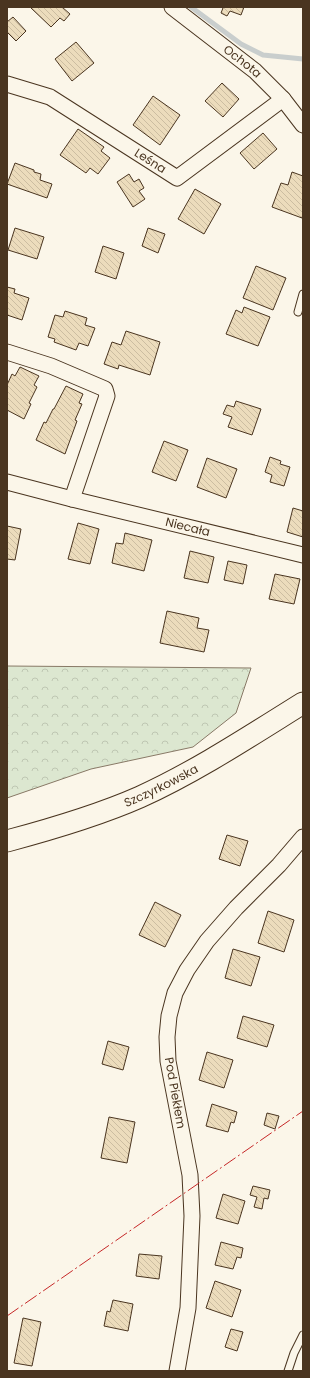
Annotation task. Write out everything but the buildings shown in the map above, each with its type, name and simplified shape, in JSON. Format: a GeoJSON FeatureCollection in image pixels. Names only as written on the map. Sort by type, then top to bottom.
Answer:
{"type":"FeatureCollection","features":[{"type":"Feature","properties":{"kind":"main road","name":"Szczyrkowska"},"geometry":{"type":"LineString","coordinates":[[7,841],[78,821],[140,797],[215,757],[303,703]]}},
{"type":"Feature","properties":{"kind":"street","name":"Ochota"},"geometry":{"type":"LineString","coordinates":[[172,7],[255,71],[283,99],[303,125]]}},
{"type":"Feature","properties":{"kind":"street","name":"Leśna"},"geometry":{"type":"LineString","coordinates":[[7,84],[50,97],[177,178],[283,99]]}},
{"type":"Feature","properties":{"kind":"street"},"geometry":{"type":"LineString","coordinates":[[7,352],[51,366],[105,389],[107,396],[72,498]]}},
{"type":"Feature","properties":{"kind":"street","name":"Niecała"},"geometry":{"type":"LineString","coordinates":[[7,482],[303,555]]}},
{"type":"Feature","properties":{"kind":"street","name":"Pod Piekłem"},"geometry":{"type":"LineString","coordinates":[[177,1371],[188,1308],[192,1216],[190,1175],[168,1061],[168,1030],[175,993],[187,970],[207,941],[236,908],[279,865],[303,838]]}},
{"type":"Feature","properties":{"kind":"lane"},"geometry":{"type":"LineString","coordinates":[[298,312],[303,294]]}},
{"type":"Feature","properties":{"kind":"lane"},"geometry":{"type":"LineString","coordinates":[[288,1371],[294,1353],[303,1335]]}},
{"type":"Feature","properties":{"kind":"green space"},"geometry":{"type":"Polygon","coordinates":[[[7,666],[251,668],[236,713],[193,747],[91,769],[7,798],[7,666]]]}},
{"type":"Feature","properties":{"kind":"waterway"},"geometry":{"type":"LineString","coordinates":[[191,7],[241,44],[263,55],[303,59]]}},
{"type":"Feature","properties":{"kind":"power"},"geometry":{"type":"LineString","coordinates":[[7,1316],[303,1111]]}}]}
